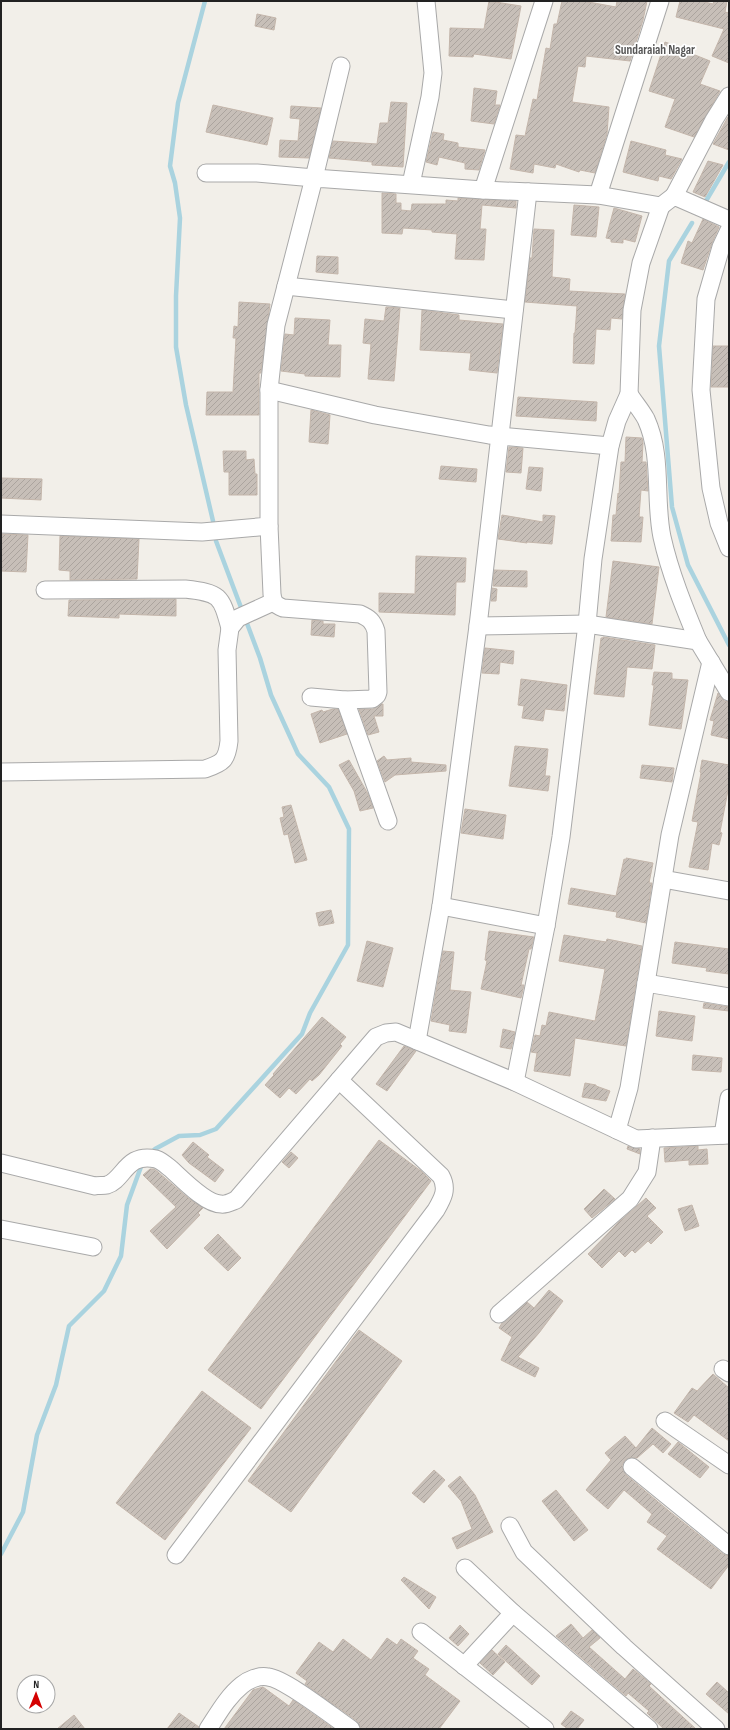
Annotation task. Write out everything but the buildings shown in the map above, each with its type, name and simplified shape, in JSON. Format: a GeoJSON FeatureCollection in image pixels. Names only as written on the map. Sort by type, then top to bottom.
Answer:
{"type":"FeatureCollection","features":[{"type":"Feature","properties":{"kind":"street"},"geometry":{"type":"LineString","coordinates":[[410,184],[430,97],[433,73],[426,1]]}},
{"type":"Feature","properties":{"kind":"street"},"geometry":{"type":"LineString","coordinates":[[483,190],[544,1]]}},
{"type":"Feature","properties":{"kind":"street"},"geometry":{"type":"LineString","coordinates":[[598,195],[660,1]]}},
{"type":"Feature","properties":{"kind":"street"},"geometry":{"type":"LineString","coordinates":[[273,602],[269,526],[269,390],[276,325],[341,66]]}},
{"type":"Feature","properties":{"kind":"street"},"geometry":{"type":"LineString","coordinates":[[515,1082],[546,926],[561,837],[587,624],[593,559],[610,446],[629,394],[632,310],[641,263],[674,201],[714,120],[729,96]]}},
{"type":"Feature","properties":{"kind":"street"},"geometry":{"type":"LineString","coordinates":[[206,173],[257,173],[483,190],[598,195],[674,201],[710,212],[729,220]]}},
{"type":"Feature","properties":{"kind":"street"},"geometry":{"type":"LineString","coordinates":[[416,1041],[441,906],[478,626],[528,192]]}},
{"type":"Feature","properties":{"kind":"street"},"geometry":{"type":"LineString","coordinates":[[729,230],[721,247],[706,299],[701,390],[712,488],[718,522],[729,548]]}},
{"type":"Feature","properties":{"kind":"street"},"geometry":{"type":"LineString","coordinates":[[286,286],[514,310]]}},
{"type":"Feature","properties":{"kind":"street"},"geometry":{"type":"LineString","coordinates":[[269,390],[375,415],[500,437],[610,446]]}},
{"type":"Feature","properties":{"kind":"street"},"geometry":{"type":"LineString","coordinates":[[629,394],[646,419],[651,434],[657,460],[662,536],[677,589],[698,641],[729,692]]}},
{"type":"Feature","properties":{"kind":"street"},"geometry":{"type":"LineString","coordinates":[[1,524],[202,532],[269,526]]}},
{"type":"Feature","properties":{"kind":"street"},"geometry":{"type":"LineString","coordinates":[[45,590],[185,589],[201,591],[219,598],[234,623]]}},
{"type":"Feature","properties":{"kind":"street"},"geometry":{"type":"LineString","coordinates":[[1,772],[205,768],[216,765],[224,760],[228,752],[229,741],[226,650],[234,623],[273,602]]}},
{"type":"Feature","properties":{"kind":"street"},"geometry":{"type":"LineString","coordinates":[[273,602],[283,608],[360,614],[369,618],[373,623],[377,639],[377,695],[372,699],[345,700],[311,697]]}},
{"type":"Feature","properties":{"kind":"street"},"geometry":{"type":"LineString","coordinates":[[478,626],[587,624],[698,641]]}},
{"type":"Feature","properties":{"kind":"street"},"geometry":{"type":"LineString","coordinates":[[617,1130],[629,1088],[670,835],[711,662]]}},
{"type":"Feature","properties":{"kind":"street"},"geometry":{"type":"LineString","coordinates":[[345,700],[388,821]]}},
{"type":"Feature","properties":{"kind":"street"},"geometry":{"type":"LineString","coordinates":[[663,879],[729,891]]}},
{"type":"Feature","properties":{"kind":"street"},"geometry":{"type":"LineString","coordinates":[[441,906],[546,926]]}},
{"type":"Feature","properties":{"kind":"street"},"geometry":{"type":"LineString","coordinates":[[646,983],[729,997]]}},
{"type":"Feature","properties":{"kind":"street"},"geometry":{"type":"LineString","coordinates":[[1,1163],[94,1186],[108,1185],[128,1166],[147,1159],[164,1164],[210,1202],[221,1204],[228,1203],[236,1200],[376,1037],[386,1033],[396,1032],[515,1082],[636,1139],[726,1135],[729,1098]]}},
{"type":"Feature","properties":{"kind":"street"},"geometry":{"type":"LineString","coordinates":[[176,1556],[444,1198],[445,1182],[441,1176],[339,1080]]}},
{"type":"Feature","properties":{"kind":"street"},"geometry":{"type":"LineString","coordinates":[[499,1314],[630,1200],[647,1172],[652,1138]]}},
{"type":"Feature","properties":{"kind":"street"},"geometry":{"type":"LineString","coordinates":[[1,1229],[93,1247]]}},
{"type":"Feature","properties":{"kind":"street"},"geometry":{"type":"LineString","coordinates":[[665,1421],[729,1465]]}},
{"type":"Feature","properties":{"kind":"street"},"geometry":{"type":"LineString","coordinates":[[632,1467],[729,1546]]}},
{"type":"Feature","properties":{"kind":"street"},"geometry":{"type":"LineString","coordinates":[[510,1526],[524,1552],[624,1647],[716,1729]]}},
{"type":"Feature","properties":{"kind":"street"},"geometry":{"type":"LineString","coordinates":[[465,1568],[513,1613],[649,1729]]}},
{"type":"Feature","properties":{"kind":"street"},"geometry":{"type":"LineString","coordinates":[[464,1666],[513,1613]]}},
{"type":"Feature","properties":{"kind":"street"},"geometry":{"type":"LineString","coordinates":[[421,1632],[545,1729]]}},
{"type":"Feature","properties":{"kind":"street"},"geometry":{"type":"LineString","coordinates":[[208,1729],[225,1703],[242,1685],[255,1678],[266,1676],[280,1681],[351,1729]]}},
{"type":"Feature","properties":{"kind":"waterway"},"geometry":{"type":"LineString","coordinates":[[205,1],[178,103],[170,166],[175,183],[180,218],[176,296],[176,347],[186,405],[213,521]]}},
{"type":"Feature","properties":{"kind":"waterway"},"geometry":{"type":"LineString","coordinates":[[703,206],[729,162]]}},
{"type":"Feature","properties":{"kind":"waterway"},"geometry":{"type":"LineString","coordinates":[[692,223],[669,261],[659,346],[672,507],[688,565],[729,645]]}},
{"type":"Feature","properties":{"kind":"waterway"},"geometry":{"type":"LineString","coordinates":[[149,1155],[155,1149],[179,1136],[200,1135],[216,1129],[302,1034],[310,1013],[348,945],[349,829],[329,787],[298,754],[271,695],[260,658],[216,541]]}},
{"type":"Feature","properties":{"kind":"waterway"},"geometry":{"type":"LineString","coordinates":[[1,1554],[23,1512],[37,1435],[56,1385],[69,1326],[104,1291],[121,1256],[127,1205],[142,1164]]}},
{"type":"Feature","properties":{"kind":"district","name":"Sundaraiah Nagar"},"geometry":{"type":"Point","coordinates":[655,49]}}]}
